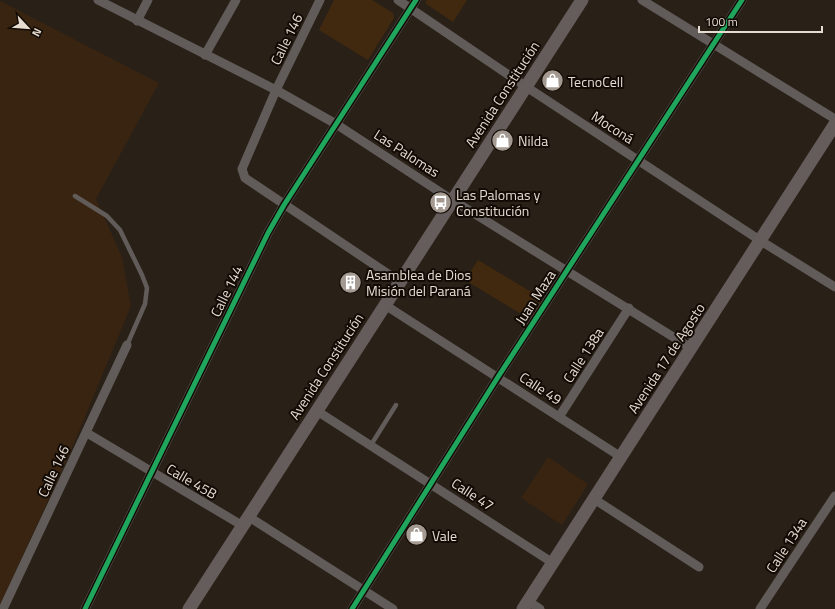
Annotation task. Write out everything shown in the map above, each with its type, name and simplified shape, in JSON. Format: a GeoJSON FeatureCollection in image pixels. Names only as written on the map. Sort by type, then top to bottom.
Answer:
{"type":"FeatureCollection","features":[{"type":"Feature","properties":{"kind":"main road","name":"Avenida Constitución"},"geometry":{"type":"LineString","coordinates":[[189,609],[525,86],[582,0]]}},
{"type":"Feature","properties":{"kind":"main road","name":"Avenida 17 de Agosto"},"geometry":{"type":"LineString","coordinates":[[525,605],[835,124]]}},
{"type":"Feature","properties":{"kind":"street","name":"Las Palomas"},"geometry":{"type":"LineString","coordinates":[[98,0],[276,90],[336,124],[453,200],[568,270],[691,348]]}},
{"type":"Feature","properties":{"kind":"street"},"geometry":{"type":"LineString","coordinates":[[137,21],[148,0]]}},
{"type":"Feature","properties":{"kind":"street"},"geometry":{"type":"LineString","coordinates":[[205,55],[236,0]]}},
{"type":"Feature","properties":{"kind":"street","name":"Calle 146"},"geometry":{"type":"LineString","coordinates":[[320,0],[276,90],[242,169],[245,178],[400,282]]}},
{"type":"Feature","properties":{"kind":"street","name":"Moconá"},"geometry":{"type":"LineString","coordinates":[[398,0],[413,4],[525,86],[761,241],[835,287]]}},
{"type":"Feature","properties":{"kind":"street"},"geometry":{"type":"LineString","coordinates":[[642,0],[835,119]]}},
{"type":"Feature","properties":{"kind":"street","name":"Juan Maza"},"geometry":{"type":"LineString","coordinates":[[352,609],[498,377],[742,0]]}},
{"type":"Feature","properties":{"kind":"street","name":"Calle 144"},"geometry":{"type":"LineString","coordinates":[[85,609],[268,233],[284,205],[413,4]]}},
{"type":"Feature","properties":{"kind":"street","name":"Calle 49"},"geometry":{"type":"LineString","coordinates":[[385,304],[621,456]]}},
{"type":"Feature","properties":{"kind":"street","name":"Calle 138a"},"geometry":{"type":"LineString","coordinates":[[559,416],[629,308]]}},
{"type":"Feature","properties":{"kind":"street","name":"Calle 146"},"geometry":{"type":"LineString","coordinates":[[3,609],[87,433],[127,345]]}},
{"type":"Feature","properties":{"kind":"street","name":"Calle 47"},"geometry":{"type":"LineString","coordinates":[[317,411],[553,563]]}},
{"type":"Feature","properties":{"kind":"street","name":"Calle 45B"},"geometry":{"type":"LineString","coordinates":[[87,433],[151,473],[246,522],[364,590],[393,609]]}},
{"type":"Feature","properties":{"kind":"street","name":"Calle 134a"},"geometry":{"type":"LineString","coordinates":[[760,609],[835,496]]}},
{"type":"Feature","properties":{"kind":"street"},"geometry":{"type":"LineString","coordinates":[[594,499],[699,567]]}},
{"type":"Feature","properties":{"kind":"street"},"geometry":{"type":"LineString","coordinates":[[525,605],[540,609]]}},
{"type":"Feature","properties":{"kind":"lane"},"geometry":{"type":"LineString","coordinates":[[75,196],[107,216],[120,230],[147,288],[145,304],[127,345]]}},
{"type":"Feature","properties":{"kind":"lane"},"geometry":{"type":"LineString","coordinates":[[371,445],[396,405]]}},
{"type":"Feature","properties":{"kind":"shaded area"},"geometry":{"type":"Polygon","coordinates":[[[334,0],[372,0],[393,13],[394,18],[368,60],[319,30],[334,0]]]}},
{"type":"Feature","properties":{"kind":"shaded area"},"geometry":{"type":"Polygon","coordinates":[[[427,0],[467,0],[453,22],[425,3],[427,0]]]}},
{"type":"Feature","properties":{"kind":"shaded area"},"geometry":{"type":"Polygon","coordinates":[[[0,1],[159,83],[96,199],[122,257],[131,306],[70,453],[0,605],[0,1]]]}},
{"type":"Feature","properties":{"kind":"shaded area"},"geometry":{"type":"Polygon","coordinates":[[[478,260],[543,299],[531,320],[465,280],[478,260]]]}},
{"type":"Feature","properties":{"kind":"shaded area"},"geometry":{"type":"Polygon","coordinates":[[[548,457],[588,484],[562,525],[521,498],[548,457]]]}},
{"type":"Feature","properties":{"kind":"cycle path"},"geometry":{"type":"LineString","coordinates":[[85,609],[268,233],[284,205],[416,0]]}},
{"type":"Feature","properties":{"kind":"cycle path"},"geometry":{"type":"LineString","coordinates":[[352,609],[498,377],[742,0]]}},
{"type":"Feature","properties":{"kind":"place","name":"TecnoCell"},"geometry":{"type":"Point","coordinates":[552,81]}},
{"type":"Feature","properties":{"kind":"place","name":"Nilda"},"geometry":{"type":"Point","coordinates":[502,140]}},
{"type":"Feature","properties":{"kind":"place","name":"Las Palomas y Constitución"},"geometry":{"type":"Point","coordinates":[441,202]}},
{"type":"Feature","properties":{"kind":"place","name":"Asamblea de Dios Misión del Paraná"},"geometry":{"type":"Point","coordinates":[351,282]}},
{"type":"Feature","properties":{"kind":"place","name":"Vale"},"geometry":{"type":"Point","coordinates":[417,535]}}]}
